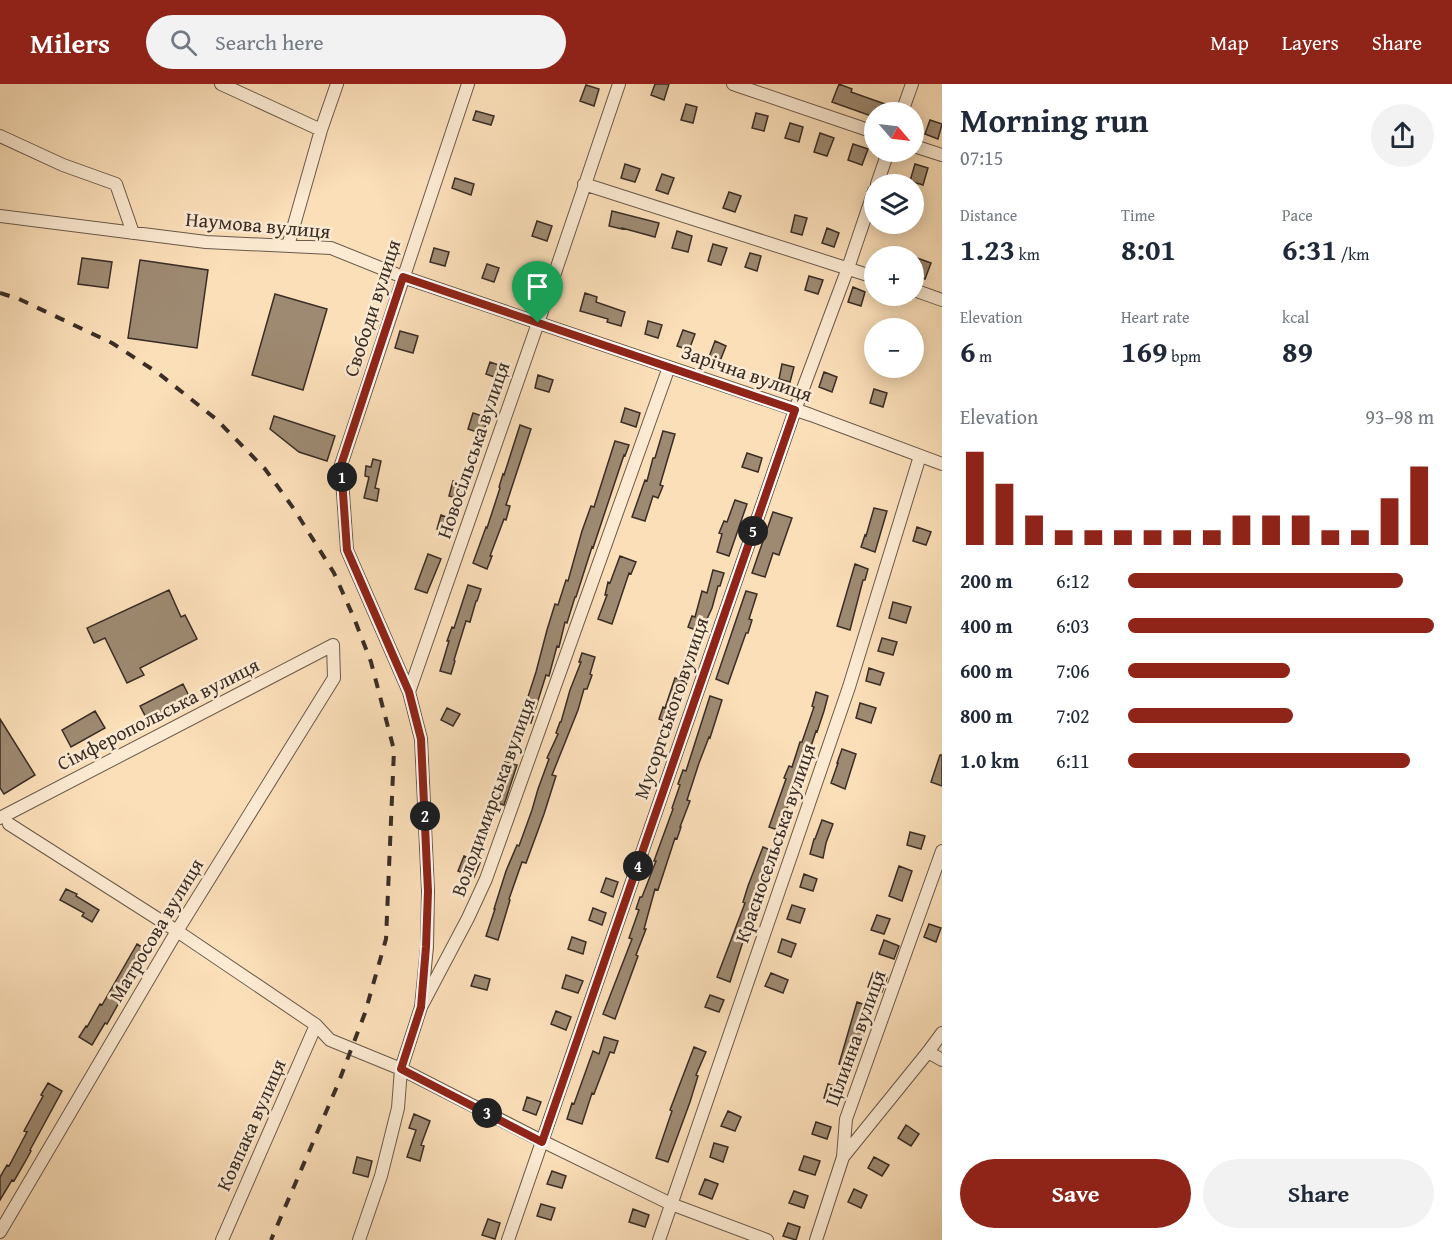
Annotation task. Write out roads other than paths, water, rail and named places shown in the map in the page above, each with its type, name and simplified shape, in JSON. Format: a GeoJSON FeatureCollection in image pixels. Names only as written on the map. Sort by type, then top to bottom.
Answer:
{"type":"FeatureCollection","features":[{"type":"Feature","properties":{"kind":"street"},"geometry":{"type":"LineString","coordinates":[[221,84],[321,130]]}},
{"type":"Feature","properties":{"kind":"street"},"geometry":{"type":"LineString","coordinates":[[288,246],[321,130],[337,84]]}},
{"type":"Feature","properties":{"kind":"street","name":"Свободи вулиця"},"geometry":{"type":"LineString","coordinates":[[421,1007],[428,891],[421,739],[409,692],[347,550],[341,465],[468,84]]}},
{"type":"Feature","properties":{"kind":"street","name":"Новосільська вулиця"},"geometry":{"type":"LineString","coordinates":[[409,692],[619,84]]}},
{"type":"Feature","properties":{"kind":"street"},"geometry":{"type":"LineString","coordinates":[[733,84],[864,129]]}},
{"type":"Feature","properties":{"kind":"street"},"geometry":{"type":"LineString","coordinates":[[906,102],[912,84]]}},
{"type":"Feature","properties":{"kind":"street"},"geometry":{"type":"LineString","coordinates":[[0,136],[63,165],[116,184],[133,233]]}},
{"type":"Feature","properties":{"kind":"street"},"geometry":{"type":"LineString","coordinates":[[924,149],[942,155]]}},
{"type":"Feature","properties":{"kind":"street"},"geometry":{"type":"LineString","coordinates":[[584,184],[864,274]]}},
{"type":"Feature","properties":{"kind":"street","name":"Наумова вулиця"},"geometry":{"type":"LineString","coordinates":[[0,216],[206,242],[332,248],[403,277],[538,323]]}},
{"type":"Feature","properties":{"kind":"street","name":"Мусоргського вулиця"},"geometry":{"type":"LineString","coordinates":[[508,1240],[795,410],[864,220]]}},
{"type":"Feature","properties":{"kind":"street"},"geometry":{"type":"LineString","coordinates":[[924,294],[942,300]]}},
{"type":"Feature","properties":{"kind":"street","name":"Зарічна вулиця"},"geometry":{"type":"LineString","coordinates":[[538,323],[795,410],[942,464]]}},
{"type":"Feature","properties":{"kind":"street","name":"Володимирська вулиця"},"geometry":{"type":"LineString","coordinates":[[359,1240],[381,1176],[398,1108],[401,1069],[421,1007],[486,879],[669,367]]}},
{"type":"Feature","properties":{"kind":"street","name":"Красносельська вулиця"},"geometry":{"type":"LineString","coordinates":[[659,1240],[849,687],[920,456]]}},
{"type":"Feature","properties":{"kind":"street","name":"Сімферопольська вулиця"},"geometry":{"type":"LineString","coordinates":[[3,822],[333,645]]}},
{"type":"Feature","properties":{"kind":"street","name":"Матросова вулиця"},"geometry":{"type":"LineString","coordinates":[[0,1232],[177,931],[333,678],[333,645]]}},
{"type":"Feature","properties":{"kind":"street"},"geometry":{"type":"LineString","coordinates":[[3,822],[177,931],[316,1025],[330,1040],[401,1069],[542,1142],[671,1204],[767,1240]]}},
{"type":"Feature","properties":{"kind":"street","name":"Цілинна вулиця"},"geometry":{"type":"LineString","coordinates":[[816,1240],[843,1157],[846,1119],[942,851]]}},
{"type":"Feature","properties":{"kind":"street","name":"Ковпака вулиця"},"geometry":{"type":"LineString","coordinates":[[222,1240],[316,1025]]}},
{"type":"Feature","properties":{"kind":"street"},"geometry":{"type":"LineString","coordinates":[[843,1157],[942,1033]]}},
{"type":"Feature","properties":{"kind":"street"},"geometry":{"type":"LineString","coordinates":[[928,1052],[942,1060]]}},
{"type":"Feature","properties":{"kind":"railway"},"geometry":{"type":"LineString","coordinates":[[0,293],[19,299],[112,343],[158,373],[216,419],[265,469],[294,509],[334,573],[371,662],[394,750],[386,939],[365,1013],[338,1084],[271,1240]]}}]}
